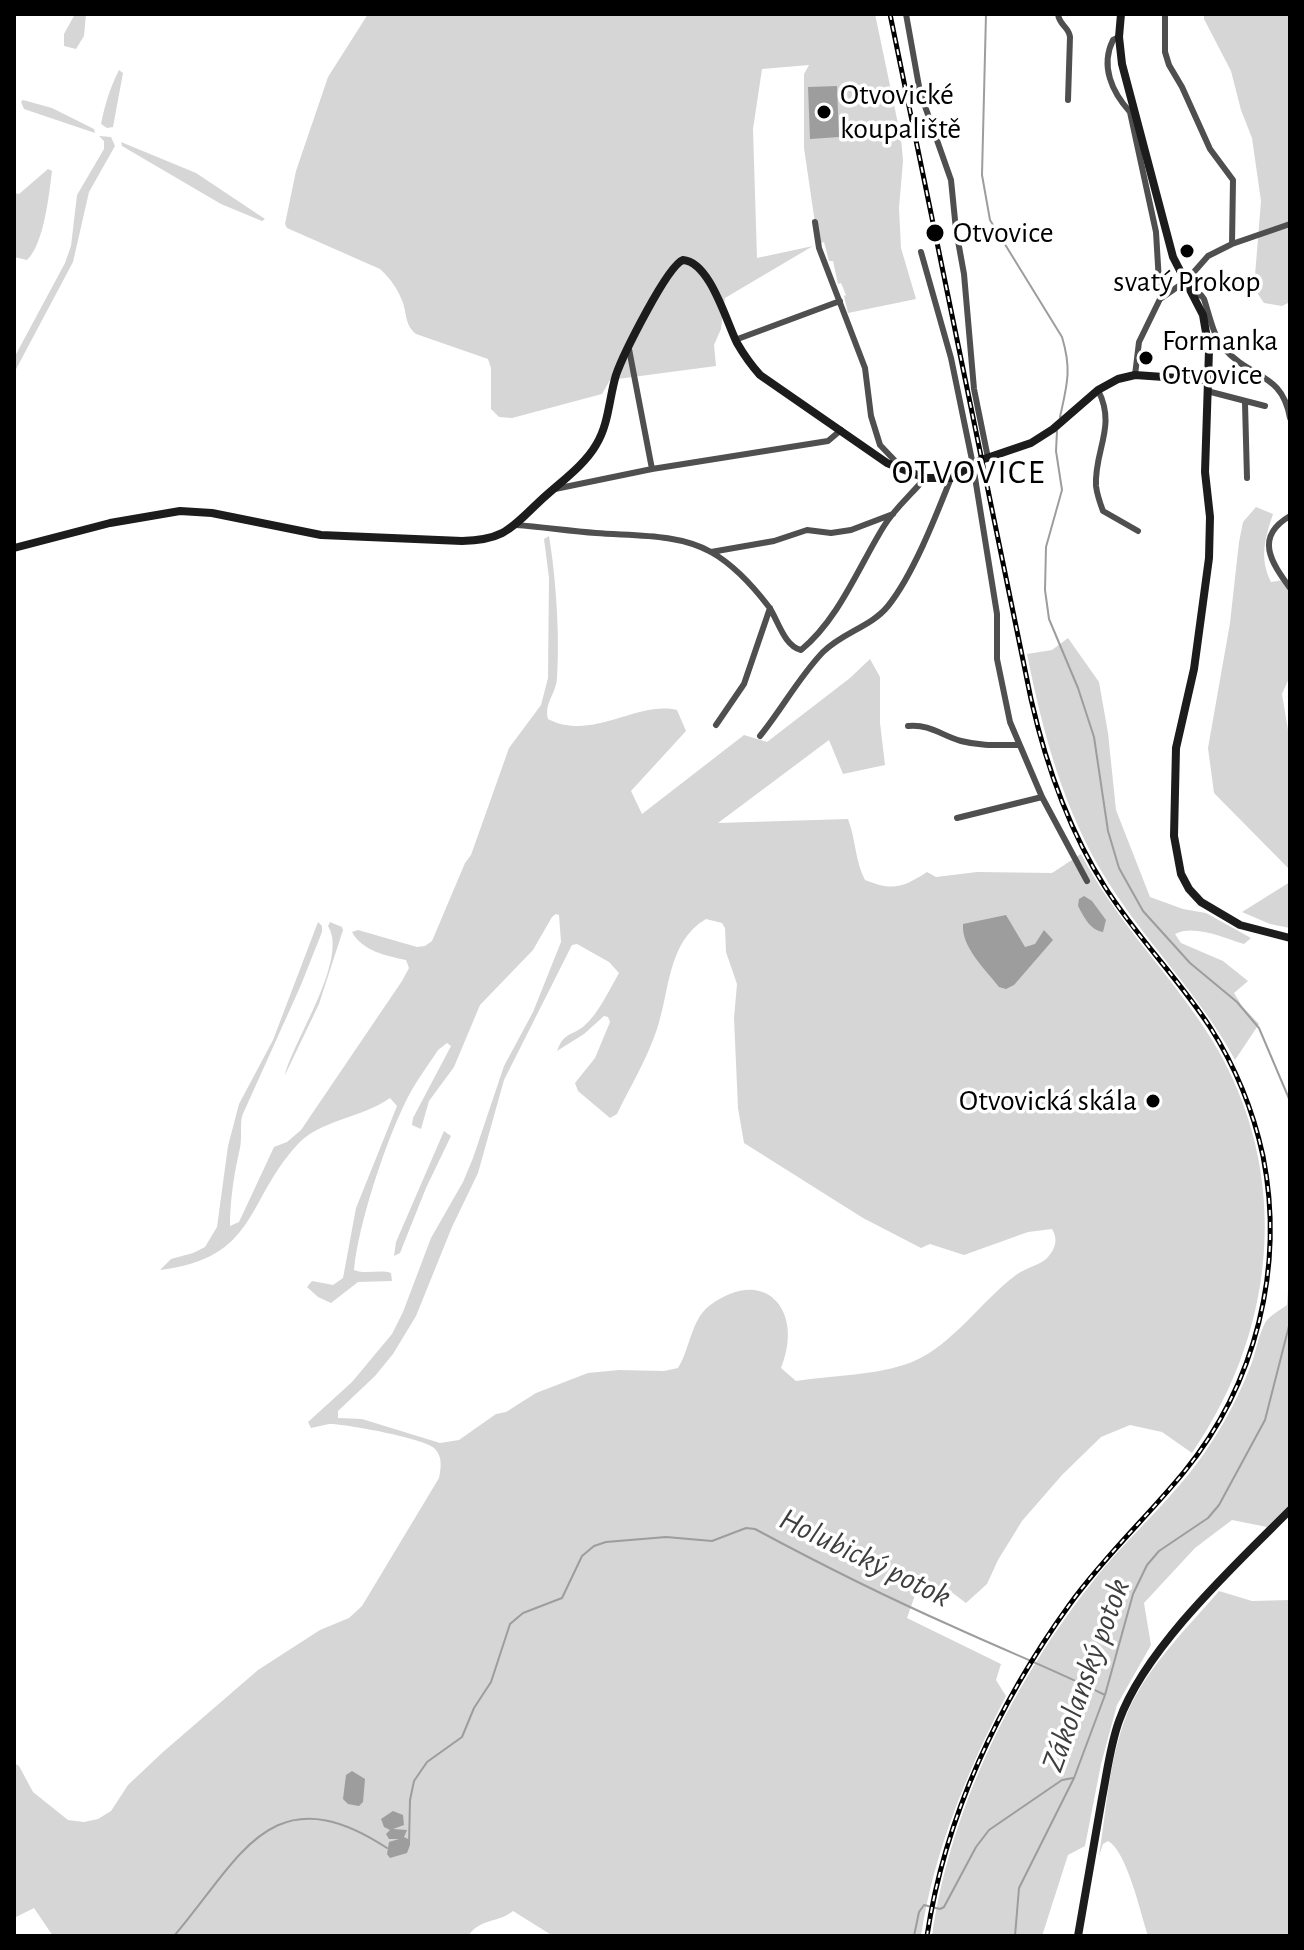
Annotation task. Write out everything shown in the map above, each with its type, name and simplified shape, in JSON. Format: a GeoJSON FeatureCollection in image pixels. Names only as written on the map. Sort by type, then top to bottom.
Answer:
{"type":"FeatureCollection","features":[{"type":"Feature","properties":{"kind":"main road"},"geometry":{"type":"LineString","coordinates":[[1121,14],[1119,37],[1122,64],[1132,110],[1173,257],[1195,297],[1209,341],[1205,472],[1210,517],[1209,558],[1194,669],[1176,748],[1174,836],[1181,874],[1201,902],[1240,925],[1290,938]]}},
{"type":"Feature","properties":{"kind":"main road"},"geometry":{"type":"LineString","coordinates":[[14,548],[110,523],[180,511],[212,513],[321,535],[489,540],[516,525],[595,447],[605,423],[617,373],[664,279],[674,265],[683,260],[694,263],[705,275],[735,340],[760,375],[887,463],[925,478],[951,478],[988,458],[1031,443],[1062,422],[1098,390],[1118,379],[1135,375],[1207,380]]}},
{"type":"Feature","properties":{"kind":"main road"},"geometry":{"type":"LineString","coordinates":[[1078,1936],[1111,1754],[1126,1704],[1156,1656],[1207,1594],[1290,1510]]}},
{"type":"Feature","properties":{"kind":"street"},"geometry":{"type":"LineString","coordinates":[[906,14],[920,92],[951,180],[964,274],[974,389],[988,458]]}},
{"type":"Feature","properties":{"kind":"street"},"geometry":{"type":"LineString","coordinates":[[1058,14],[1059,21],[1070,32],[1068,100]]}},
{"type":"Feature","properties":{"kind":"street"},"geometry":{"type":"LineString","coordinates":[[1165,14],[1166,57],[1210,149],[1233,180],[1232,244]]}},
{"type":"Feature","properties":{"kind":"street"},"geometry":{"type":"LineString","coordinates":[[1119,37],[1109,47],[1108,69],[1117,97],[1132,110],[1156,232],[1160,299]]}},
{"type":"Feature","properties":{"kind":"street"},"geometry":{"type":"LineString","coordinates":[[815,222],[819,248],[865,368],[871,416],[880,445],[903,469]]}},
{"type":"Feature","properties":{"kind":"street"},"geometry":{"type":"LineString","coordinates":[[1135,375],[1139,342],[1160,299],[1186,281],[1208,256],[1232,244],[1290,224]]}},
{"type":"Feature","properties":{"kind":"street"},"geometry":{"type":"LineString","coordinates":[[921,252],[951,358],[973,465],[997,614],[997,659],[1010,722],[1042,797],[1087,881]]}},
{"type":"Feature","properties":{"kind":"street"},"geometry":{"type":"LineString","coordinates":[[1195,297],[1201,295],[1204,299],[1222,346],[1248,369],[1272,382],[1286,397],[1290,418]]}},
{"type":"Feature","properties":{"kind":"street"},"geometry":{"type":"LineString","coordinates":[[735,340],[840,301]]}},
{"type":"Feature","properties":{"kind":"street"},"geometry":{"type":"LineString","coordinates":[[629,349],[652,469]]}},
{"type":"Feature","properties":{"kind":"street"},"geometry":{"type":"LineString","coordinates":[[1098,390],[1107,416],[1096,482],[1103,511],[1138,531]]}},
{"type":"Feature","properties":{"kind":"street"},"geometry":{"type":"LineString","coordinates":[[1207,391],[1265,406]]}},
{"type":"Feature","properties":{"kind":"street"},"geometry":{"type":"LineString","coordinates":[[1245,403],[1247,478]]}},
{"type":"Feature","properties":{"kind":"street"},"geometry":{"type":"LineString","coordinates":[[552,490],[652,469],[828,441],[841,430]]}},
{"type":"Feature","properties":{"kind":"street"},"geometry":{"type":"LineString","coordinates":[[516,525],[644,536],[693,545],[711,552],[738,572],[770,608],[789,642],[801,650],[813,641],[848,590],[886,523],[925,478]]}},
{"type":"Feature","properties":{"kind":"street"},"geometry":{"type":"LineString","coordinates":[[760,736],[823,652],[849,632],[871,623],[888,606],[907,575],[951,478]]}},
{"type":"Feature","properties":{"kind":"street"},"geometry":{"type":"LineString","coordinates":[[711,552],[774,541],[807,530],[831,533],[851,530],[894,513]]}},
{"type":"Feature","properties":{"kind":"street"},"geometry":{"type":"LineString","coordinates":[[1290,516],[1274,528],[1269,543],[1276,570],[1290,588]]}},
{"type":"Feature","properties":{"kind":"street"},"geometry":{"type":"LineString","coordinates":[[716,725],[744,684],[770,608]]}},
{"type":"Feature","properties":{"kind":"street"},"geometry":{"type":"LineString","coordinates":[[908,726],[924,725],[957,740],[980,745],[1018,745]]}},
{"type":"Feature","properties":{"kind":"street"},"geometry":{"type":"LineString","coordinates":[[957,818],[1042,797]]}},
{"type":"Feature","properties":{"kind":"shaded area"},"geometry":{"type":"Polygon","coordinates":[[[75,14],[86,14],[84,36],[76,49],[64,46],[64,34],[75,14]]]}},
{"type":"Feature","properties":{"kind":"shaded area"},"geometry":{"type":"Polygon","coordinates":[[[368,14],[875,14],[901,138],[901,248],[916,299],[848,313],[846,295],[841,283],[838,284],[833,261],[829,261],[824,242],[821,243],[816,230],[804,148],[804,74],[809,65],[762,69],[753,129],[757,258],[813,246],[725,298],[721,329],[714,345],[716,366],[610,380],[602,394],[512,418],[499,417],[491,409],[491,368],[488,359],[416,334],[408,323],[399,293],[380,269],[287,228],[285,224],[296,171],[328,77],[368,14]]]}},
{"type":"Feature","properties":{"kind":"shaded area"},"geometry":{"type":"Polygon","coordinates":[[[1204,14],[1290,14],[1290,302],[1282,306],[1264,303],[1254,288],[1261,201],[1252,138],[1231,71],[1204,14]]]}},
{"type":"Feature","properties":{"kind":"shaded area"},"geometry":{"type":"Polygon","coordinates":[[[119,70],[123,73],[113,127],[107,128],[101,124],[119,70]]]}},
{"type":"Feature","properties":{"kind":"shaded area","name":"Otvovické koupaliště"},"geometry":{"type":"Polygon","coordinates":[[[837,86],[839,137],[810,139],[808,87],[837,86]]]}},
{"type":"Feature","properties":{"kind":"shaded area"},"geometry":{"type":"Polygon","coordinates":[[[23,100],[52,108],[94,129],[95,133],[24,109],[23,100]]]}},
{"type":"Feature","properties":{"kind":"shaded area"},"geometry":{"type":"Polygon","coordinates":[[[99,136],[111,137],[115,146],[89,192],[73,262],[14,373],[14,358],[65,263],[71,246],[77,195],[104,149],[104,141],[99,136]]]}},
{"type":"Feature","properties":{"kind":"shaded area"},"geometry":{"type":"Polygon","coordinates":[[[121,142],[196,173],[265,219],[262,221],[221,204],[122,146],[121,142]]]}},
{"type":"Feature","properties":{"kind":"shaded area"},"geometry":{"type":"Polygon","coordinates":[[[48,169],[52,171],[38,243],[27,260],[14,257],[14,193],[19,194],[48,169]]]}},
{"type":"Feature","properties":{"kind":"shaded area"},"geometry":{"type":"Polygon","coordinates":[[[1256,507],[1273,514],[1264,556],[1271,582],[1290,579],[1290,676],[1282,694],[1290,742],[1290,870],[1214,793],[1208,748],[1230,623],[1239,542],[1243,522],[1256,507]]]}},
{"type":"Feature","properties":{"kind":"shaded area"},"geometry":{"type":"Polygon","coordinates":[[[549,536],[558,626],[557,678],[548,719],[564,725],[581,726],[662,708],[677,710],[686,731],[631,791],[642,814],[744,735],[767,742],[870,659],[880,677],[880,723],[885,765],[843,774],[829,740],[718,823],[848,819],[865,880],[890,887],[911,882],[927,872],[936,877],[977,872],[1052,873],[1081,854],[1108,900],[1203,1026],[1232,1077],[1252,1131],[1263,1186],[1265,1241],[1258,1296],[1244,1351],[1222,1403],[1192,1453],[1162,1432],[1130,1425],[1101,1437],[1022,1521],[987,1584],[966,1603],[946,1588],[920,1581],[907,1618],[1001,1664],[996,1680],[1006,1696],[978,1754],[943,1843],[921,1936],[553,1936],[513,1911],[478,1926],[468,1936],[53,1936],[34,1908],[14,1918],[14,1763],[19,1766],[33,1792],[68,1820],[84,1822],[98,1819],[111,1811],[128,1785],[258,1670],[320,1630],[349,1618],[362,1606],[439,1478],[439,1455],[427,1444],[351,1426],[329,1424],[311,1428],[308,1422],[352,1382],[392,1334],[403,1312],[431,1238],[463,1182],[504,1066],[533,1012],[561,942],[559,915],[552,917],[533,950],[480,1005],[454,1067],[429,1101],[421,1129],[412,1125],[413,1118],[451,1046],[447,1043],[438,1050],[405,1103],[374,1185],[354,1270],[391,1273],[392,1281],[358,1282],[331,1303],[307,1287],[312,1281],[333,1285],[343,1278],[356,1208],[397,1106],[390,1098],[329,1124],[298,1144],[233,1240],[215,1253],[192,1263],[160,1270],[171,1259],[205,1247],[217,1227],[228,1146],[239,1104],[273,1040],[318,922],[322,932],[242,1116],[230,1226],[239,1222],[274,1147],[287,1142],[301,1130],[409,968],[406,960],[368,948],[352,932],[358,930],[417,947],[432,941],[471,855],[509,748],[541,705],[548,678],[549,578],[544,539],[549,536]],[[706,919],[684,941],[672,968],[653,1040],[617,1114],[610,1118],[578,1091],[575,1083],[595,1058],[610,1022],[608,1017],[604,1016],[584,1034],[557,1051],[565,1038],[584,1026],[594,1015],[619,973],[609,962],[577,944],[572,945],[504,1080],[478,1173],[416,1316],[393,1354],[338,1411],[338,1418],[362,1419],[440,1443],[459,1440],[496,1414],[506,1412],[536,1393],[588,1373],[678,1368],[703,1312],[729,1294],[747,1290],[762,1292],[775,1300],[783,1312],[788,1328],[781,1368],[796,1381],[898,1367],[941,1345],[1003,1286],[1051,1254],[1055,1240],[1052,1229],[1028,1232],[964,1255],[930,1244],[921,1248],[863,1218],[744,1143],[738,1108],[734,1018],[737,984],[726,952],[722,923],[706,919]]]}},
{"type":"Feature","properties":{"kind":"shaded area"},"geometry":{"type":"Polygon","coordinates":[[[1068,638],[1099,682],[1116,810],[1150,897],[1183,909],[1206,913],[1251,938],[1244,944],[1200,931],[1175,934],[1181,943],[1223,961],[1248,981],[1234,993],[1259,1024],[1235,1060],[1206,1013],[1108,882],[1067,800],[1040,714],[1027,654],[1052,650],[1068,638]]]}},
{"type":"Feature","properties":{"kind":"shaded area"},"geometry":{"type":"Polygon","coordinates":[[[1290,882],[1290,928],[1270,924],[1242,912],[1290,882]]]}},
{"type":"Feature","properties":{"kind":"shaded area"},"geometry":{"type":"Polygon","coordinates":[[[1084,896],[1092,901],[1106,920],[1103,932],[1091,926],[1078,906],[1079,899],[1084,896]]]}},
{"type":"Feature","properties":{"kind":"shaded area"},"geometry":{"type":"Polygon","coordinates":[[[1006,915],[1025,947],[1035,944],[1044,930],[1053,940],[1014,985],[1006,989],[999,987],[975,958],[963,933],[963,924],[1006,915]]]}},
{"type":"Feature","properties":{"kind":"shaded area"},"geometry":{"type":"Polygon","coordinates":[[[330,922],[343,930],[319,1004],[285,1075],[326,979],[333,940],[328,926],[330,922]]]}},
{"type":"Feature","properties":{"kind":"shaded area"},"geometry":{"type":"Polygon","coordinates":[[[444,1131],[451,1136],[400,1253],[394,1256],[396,1242],[444,1131]]]}},
{"type":"Feature","properties":{"kind":"shaded area"},"geometry":{"type":"Polygon","coordinates":[[[1290,1261],[1290,1505],[1267,1527],[1232,1520],[1195,1548],[1144,1603],[1151,1645],[1117,1705],[1101,1764],[1085,1846],[1068,1855],[1042,1936],[932,1936],[954,1839],[971,1791],[1014,1700],[1040,1656],[1098,1575],[1184,1480],[1227,1417],[1251,1365],[1266,1322],[1287,1305],[1290,1261]]]}},
{"type":"Feature","properties":{"kind":"shaded area"},"geometry":{"type":"Polygon","coordinates":[[[1219,1591],[1252,1601],[1290,1600],[1290,1936],[1148,1936],[1132,1884],[1115,1847],[1108,1841],[1103,1844],[1099,1856],[1108,1788],[1124,1722],[1132,1703],[1166,1652],[1219,1591]]]}},
{"type":"Feature","properties":{"kind":"shaded area"},"geometry":{"type":"Polygon","coordinates":[[[352,1771],[365,1779],[363,1802],[359,1806],[348,1804],[343,1799],[346,1775],[352,1771]]]}},
{"type":"Feature","properties":{"kind":"shaded area"},"geometry":{"type":"Polygon","coordinates":[[[393,1811],[403,1815],[404,1825],[393,1829],[407,1830],[404,1837],[410,1845],[407,1853],[390,1858],[387,1854],[389,1842],[399,1839],[389,1839],[386,1834],[390,1830],[384,1827],[381,1819],[393,1811]]]}},
{"type":"Feature","properties":{"kind":"waterway","name":"Zákolanský potok"},"geometry":{"type":"LineString","coordinates":[[986,14],[982,175],[990,220],[1062,337],[1068,368],[1060,417]]}},
{"type":"Feature","properties":{"kind":"waterway","name":"Zákolanský potok"},"geometry":{"type":"LineString","coordinates":[[1057,431],[1056,451],[1062,490],[1046,547],[1045,590],[1049,619],[1078,688],[1094,737],[1108,831],[1119,868],[1143,911],[1190,963],[1237,1002],[1259,1028],[1290,1101]]}},
{"type":"Feature","properties":{"kind":"waterway","name":"Zákolanský potok"},"geometry":{"type":"LineString","coordinates":[[1015,1936],[1019,1888],[1074,1778],[1105,1695],[1133,1594],[1147,1565],[1159,1551],[1208,1518],[1219,1505],[1265,1420],[1290,1322]]}},
{"type":"Feature","properties":{"kind":"waterway","name":"Holubický potok"},"geometry":{"type":"LineString","coordinates":[[409,1844],[410,1800],[414,1781],[427,1762],[462,1737],[474,1708],[491,1682],[510,1624],[523,1613],[562,1598],[582,1556],[594,1546],[606,1542],[666,1537],[712,1541],[746,1528],[755,1529],[903,1604],[1105,1695]]}},
{"type":"Feature","properties":{"kind":"waterway"},"geometry":{"type":"LineString","coordinates":[[914,1936],[919,1912],[924,1905],[944,1907],[976,1847],[989,1830],[1062,1780],[1073,1778]]}},
{"type":"Feature","properties":{"kind":"waterway","name":"Holubický potok"},"geometry":{"type":"LineString","coordinates":[[174,1936],[240,1854],[262,1835],[286,1822],[314,1819],[347,1827],[387,1848]]}},
{"type":"Feature","properties":{"kind":"railway"},"geometry":{"type":"LineString","coordinates":[[890,14],[1031,699],[1044,748],[1069,819],[1092,865],[1130,923],[1198,1009],[1235,1073],[1263,1156],[1269,1198],[1270,1240],[1267,1282],[1259,1323],[1230,1401],[1209,1438],[1184,1472],[1070,1604],[1020,1680],[998,1720],[961,1804],[935,1891],[927,1936]]}},
{"type":"Feature","properties":{"kind":"place","name":"Otvovické koupaliště"},"geometry":{"type":"Point","coordinates":[824,112]}},
{"type":"Feature","properties":{"kind":"place","name":"Otvovice"},"geometry":{"type":"Point","coordinates":[935,233]}},
{"type":"Feature","properties":{"kind":"place","name":"svatý Prokop"},"geometry":{"type":"Point","coordinates":[1187,251]}},
{"type":"Feature","properties":{"kind":"place","name":"Formanka Otvovice"},"geometry":{"type":"Point","coordinates":[1146,358]}},
{"type":"Feature","properties":{"kind":"place","name":"Otvovická skála"},"geometry":{"type":"Point","coordinates":[1153,1101]}},
{"type":"Feature","properties":{"kind":"district","name":"OTVOVICE"},"geometry":{"type":"Point","coordinates":[969,473]}}]}
